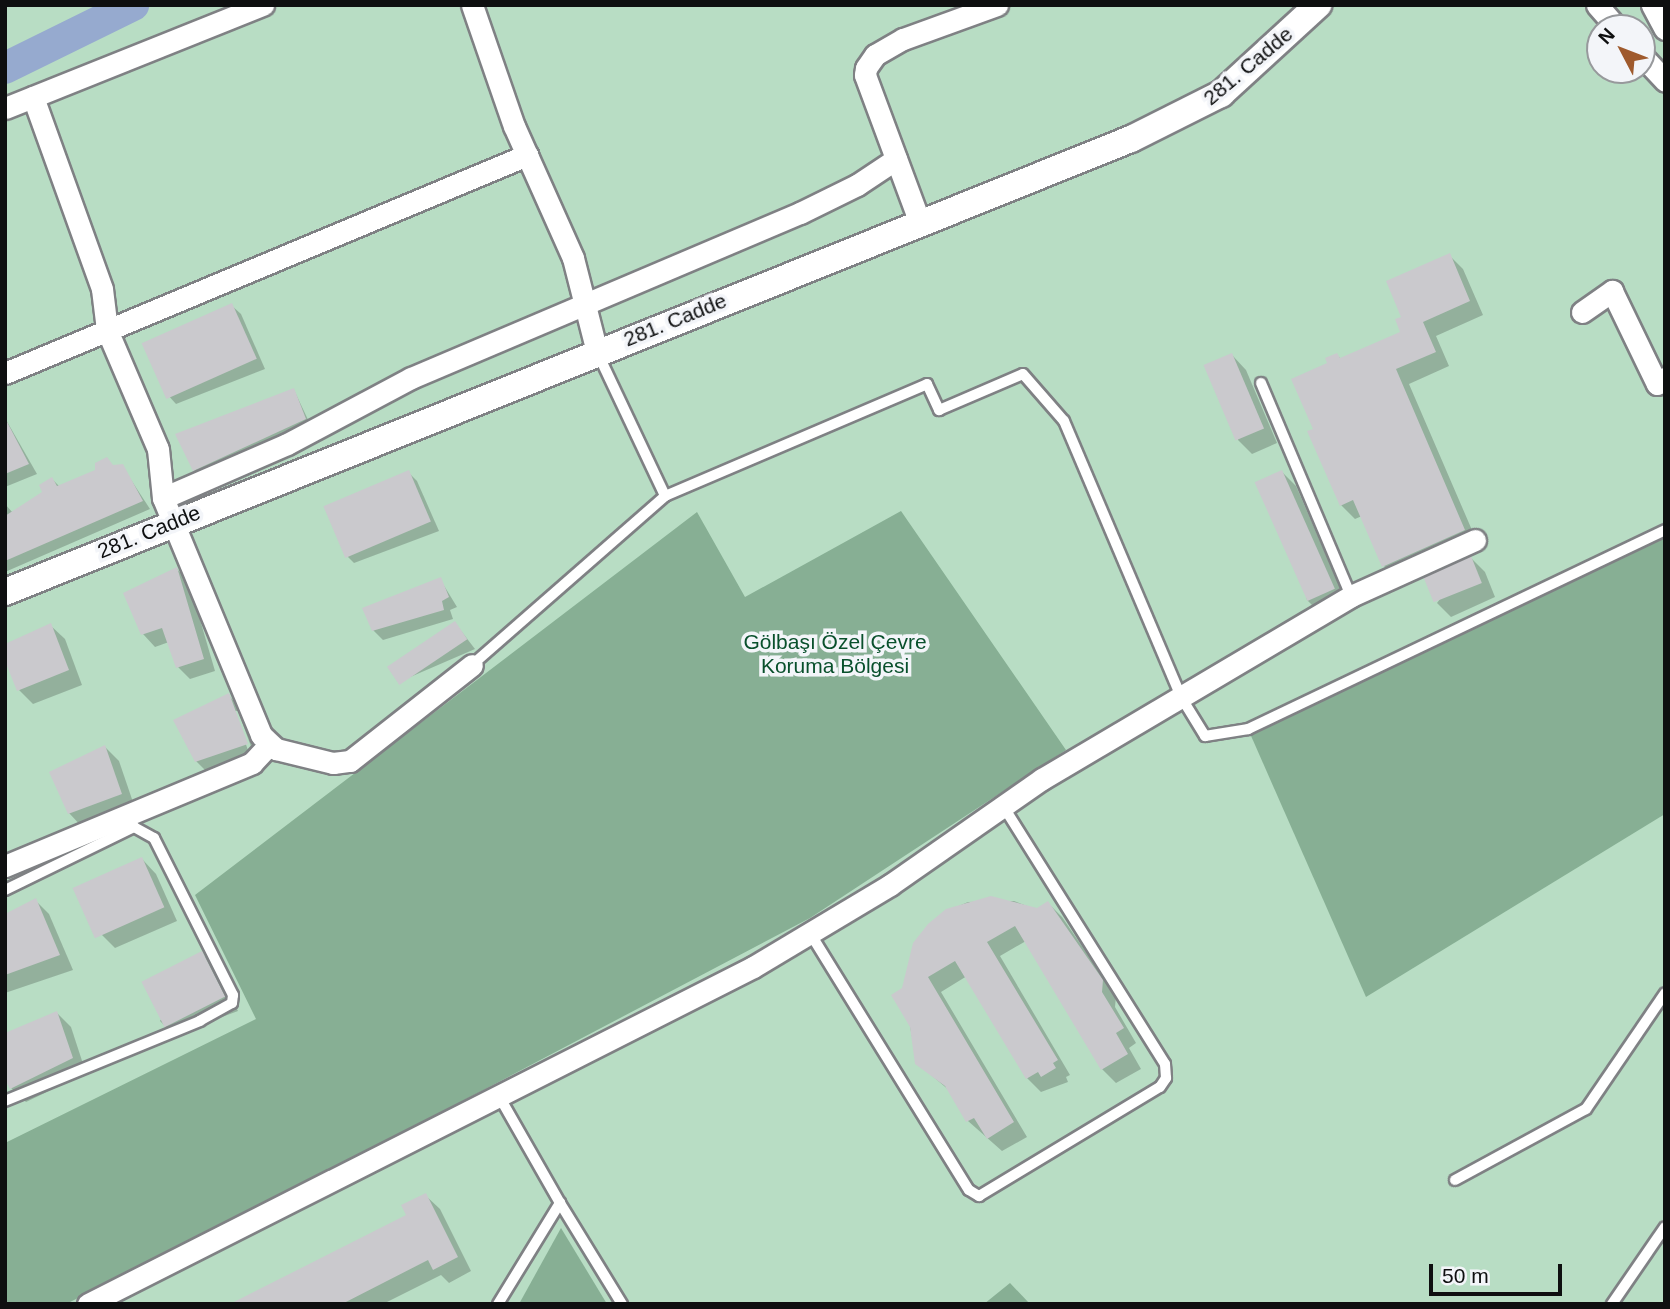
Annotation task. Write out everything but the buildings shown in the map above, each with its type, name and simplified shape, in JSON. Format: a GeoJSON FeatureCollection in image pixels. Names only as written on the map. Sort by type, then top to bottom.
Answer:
{"type":"FeatureCollection","features":[{"type":"Feature","properties":{"kind":"street"},"geometry":{"type":"LineString","coordinates":[[5,108],[262,5]]}},
{"type":"Feature","properties":{"kind":"street"},"geometry":{"type":"LineString","coordinates":[[472,5],[527,155],[573,258],[597,352]]}},
{"type":"Feature","properties":{"kind":"street"},"geometry":{"type":"LineString","coordinates":[[919,223],[865,75],[875,55],[903,39],[997,5]]}},
{"type":"Feature","properties":{"kind":"street","name":"281. Cadde"},"geometry":{"type":"LineString","coordinates":[[5,592],[168,510],[597,352],[1192,111],[1237,81],[1318,5]]}},
{"type":"Feature","properties":{"kind":"street"},"geometry":{"type":"LineString","coordinates":[[1652,5],[1665,29]]}},
{"type":"Feature","properties":{"kind":"street"},"geometry":{"type":"LineString","coordinates":[[33,97],[102,289],[107,330],[158,449],[168,510],[256,727],[270,745],[332,762],[356,759],[472,665]]}},
{"type":"Feature","properties":{"kind":"street"},"geometry":{"type":"LineString","coordinates":[[5,373],[527,155]]}},
{"type":"Feature","properties":{"kind":"street"},"geometry":{"type":"LineString","coordinates":[[168,510],[423,373],[800,213],[857,185],[896,159]]}},
{"type":"Feature","properties":{"kind":"street"},"geometry":{"type":"LineString","coordinates":[[1582,312],[1612,291],[1657,384],[1665,378]]}},
{"type":"Feature","properties":{"kind":"street"},"geometry":{"type":"LineString","coordinates":[[88,1304],[753,967],[890,885],[1003,806],[1351,596],[1475,540]]}},
{"type":"Feature","properties":{"kind":"street"},"geometry":{"type":"LineString","coordinates":[[5,866],[252,763],[270,745]]}},
{"type":"Feature","properties":{"kind":"lane"},"geometry":{"type":"LineString","coordinates":[[597,352],[665,496]]}},
{"type":"Feature","properties":{"kind":"lane"},"geometry":{"type":"LineString","coordinates":[[472,665],[665,496],[928,383],[939,410],[1023,374],[1064,421],[1181,697],[1205,736],[1248,729],[1665,530]]}},
{"type":"Feature","properties":{"kind":"lane"},"geometry":{"type":"LineString","coordinates":[[1261,383],[1351,596]]}},
{"type":"Feature","properties":{"kind":"lane"},"geometry":{"type":"LineString","coordinates":[[810,933],[969,1190],[979,1196],[1160,1087],[1167,1078],[1165,1064],[1003,806]]}},
{"type":"Feature","properties":{"kind":"lane"},"geometry":{"type":"LineString","coordinates":[[5,890],[134,827],[154,838],[233,995],[232,1003],[200,1021],[5,1101]]}},
{"type":"Feature","properties":{"kind":"lane"},"geometry":{"type":"LineString","coordinates":[[1455,1180],[1586,1109],[1665,993]]}},
{"type":"Feature","properties":{"kind":"lane"},"geometry":{"type":"LineString","coordinates":[[499,1096],[622,1304]]}},
{"type":"Feature","properties":{"kind":"lane"},"geometry":{"type":"LineString","coordinates":[[498,1304],[560,1203]]}},
{"type":"Feature","properties":{"kind":"lane"},"geometry":{"type":"LineString","coordinates":[[1612,1304],[1665,1227]]}},
{"type":"Feature","properties":{"kind":"green space","name":"Gölbaşı Özel Çevre Koruma Bölgesi"},"geometry":{"type":"Polygon","coordinates":[[[5,5],[1665,5],[1665,1304],[5,1304],[5,5]]]}},
{"type":"Feature","properties":{"kind":"green space"},"geometry":{"type":"Polygon","coordinates":[[[901,511],[1066,750],[810,918],[261,1207],[66,1304],[5,1304],[5,1143],[256,1019],[195,895],[697,512],[745,597],[901,511]]]}},
{"type":"Feature","properties":{"kind":"green space"},"geometry":{"type":"Polygon","coordinates":[[[1665,530],[1665,814],[1366,997],[1248,729],[1665,530]]]}},
{"type":"Feature","properties":{"kind":"green space"},"geometry":{"type":"Polygon","coordinates":[[[561,1228],[607,1304],[519,1304],[561,1228]]]}},
{"type":"Feature","properties":{"kind":"green space"},"geometry":{"type":"Polygon","coordinates":[[[1010,1283],[1030,1304],[984,1304],[1010,1283]]]}},
{"type":"Feature","properties":{"kind":"waterway"},"geometry":{"type":"LineString","coordinates":[[5,68],[133,5]]}}]}
